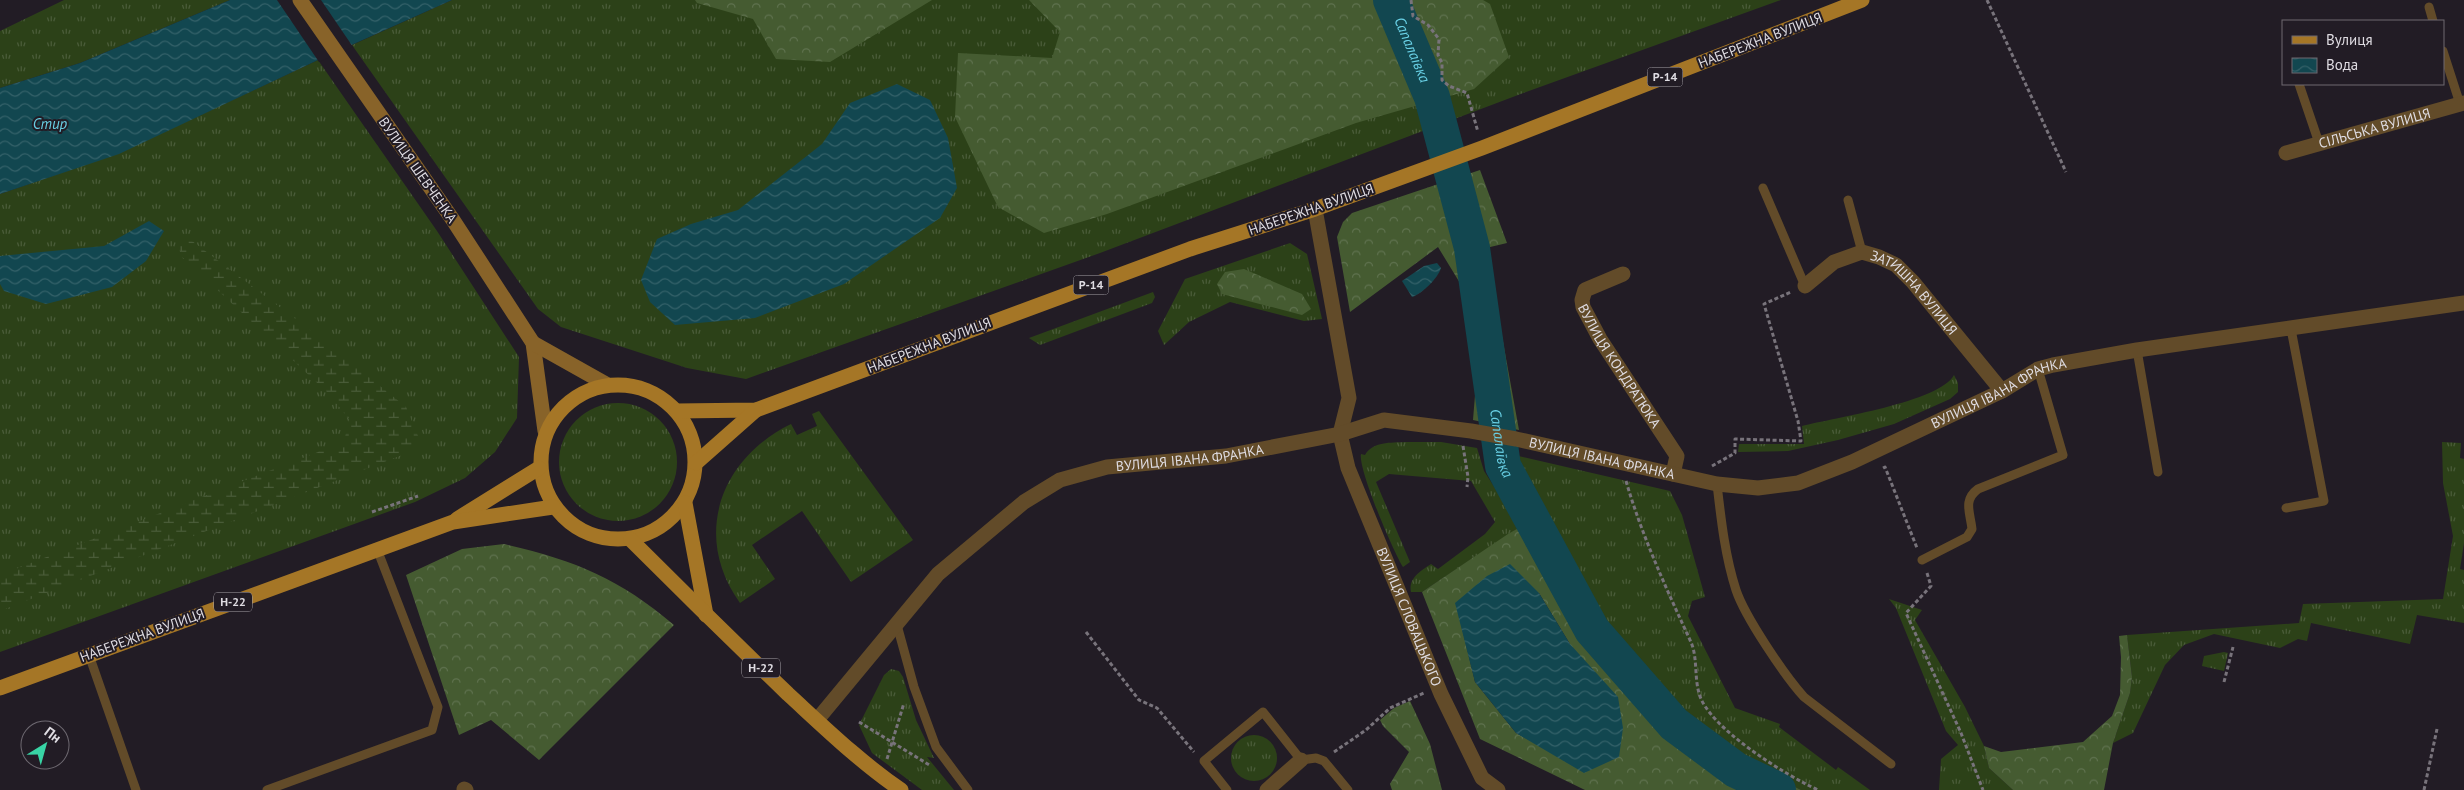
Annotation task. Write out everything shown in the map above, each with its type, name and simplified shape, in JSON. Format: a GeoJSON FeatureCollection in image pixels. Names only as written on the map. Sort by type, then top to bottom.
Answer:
{"type":"FeatureCollection","features":[{"type":"Feature","properties":{"kind":"main road","name":"НАБЕРЕЖНА ВУЛИЦЯ"},"geometry":{"type":"LineString","coordinates":[[677,411],[756,410],[1190,249],[1315,209],[1475,151],[1862,0]]}},
{"type":"Feature","properties":{"kind":"main road"},"geometry":{"type":"LineString","coordinates":[[685,504],[662,528],[631,540],[587,535],[553,507],[539,468],[545,431],[570,400],[606,384],[645,389],[677,411],[692,435],[696,463],[685,504],[706,615]]}},
{"type":"Feature","properties":{"kind":"main road","name":"НАБЕРЕЖНА ВУЛИЦЯ"},"geometry":{"type":"LineString","coordinates":[[696,463],[756,410]]}},
{"type":"Feature","properties":{"kind":"main road","name":"НАБЕРЕЖНА ВУЛИЦЯ"},"geometry":{"type":"LineString","coordinates":[[453,522],[539,468]]}},
{"type":"Feature","properties":{"kind":"main road","name":"НАБЕРЕЖНА ВУЛИЦЯ"},"geometry":{"type":"LineString","coordinates":[[0,688],[453,522],[553,507]]}},
{"type":"Feature","properties":{"kind":"main road","name":"Н-22"},"geometry":{"type":"LineString","coordinates":[[631,540],[706,615],[817,720],[877,774],[901,790]]}},
{"type":"Feature","properties":{"kind":"street","name":"ВУЛИЦЯ ШЕВЧЕНКА"},"geometry":{"type":"LineString","coordinates":[[300,0],[453,220],[533,342],[545,431]]}},
{"type":"Feature","properties":{"kind":"street","name":"СІЛЬСЬКА ВУЛИЦЯ"},"geometry":{"type":"LineString","coordinates":[[2286,152],[2462,103]]}},
{"type":"Feature","properties":{"kind":"street"},"geometry":{"type":"LineString","coordinates":[[1315,209],[1349,398],[1340,434]]}},
{"type":"Feature","properties":{"kind":"street","name":"ЗАТИШНА ВУЛИЦЯ"},"geometry":{"type":"LineString","coordinates":[[1805,286],[1834,262],[1862,252],[1896,265],[1913,282],[2002,391]]}},
{"type":"Feature","properties":{"kind":"street","name":"ВУЛИЦЯ КОНДРАТЮКА"},"geometry":{"type":"LineString","coordinates":[[1623,274],[1586,290],[1582,300],[1583,306],[1600,339],[1677,456],[1674,474]]}},
{"type":"Feature","properties":{"kind":"street","name":"ВУЛИЦЯ ІВАНА ФРАНКА"},"geometry":{"type":"LineString","coordinates":[[817,720],[938,574],[1024,502],[1060,480],[1107,467],[1226,456],[1340,434],[1384,420],[1466,437],[1516,439],[1717,484],[1758,488],[1798,483],[1852,462],[2002,391],[2038,369],[2137,350],[2464,303]]}},
{"type":"Feature","properties":{"kind":"street","name":"ВУЛИЦЯ ШЕВЧЕНКА"},"geometry":{"type":"LineString","coordinates":[[533,342],[606,384]]}},
{"type":"Feature","properties":{"kind":"street","name":"ВУЛИЦЯ СЛОВАЦЬКОГО"},"geometry":{"type":"LineString","coordinates":[[1340,434],[1348,468],[1441,694],[1482,778],[1498,790]]}},
{"type":"Feature","properties":{"kind":"street"},"geometry":{"type":"LineString","coordinates":[[1267,790],[1300,760]]}},
{"type":"Feature","properties":{"kind":"lane"},"geometry":{"type":"LineString","coordinates":[[2429,8],[2433,20]]}},
{"type":"Feature","properties":{"kind":"lane"},"geometry":{"type":"LineString","coordinates":[[2444,54],[2462,103]]}},
{"type":"Feature","properties":{"kind":"lane"},"geometry":{"type":"LineString","coordinates":[[2299,85],[2319,143]]}},
{"type":"Feature","properties":{"kind":"lane"},"geometry":{"type":"LineString","coordinates":[[1763,188],[1805,286]]}},
{"type":"Feature","properties":{"kind":"lane"},"geometry":{"type":"LineString","coordinates":[[1848,200],[1862,252]]}},
{"type":"Feature","properties":{"kind":"lane"},"geometry":{"type":"LineString","coordinates":[[2286,508],[2324,501],[2291,329]]}},
{"type":"Feature","properties":{"kind":"lane"},"geometry":{"type":"LineString","coordinates":[[2137,350],[2158,472]]}},
{"type":"Feature","properties":{"kind":"lane"},"geometry":{"type":"LineString","coordinates":[[1922,560],[1967,537],[1972,529],[1967,502],[1970,495],[1978,488],[2063,455],[2038,369]]}},
{"type":"Feature","properties":{"kind":"lane"},"geometry":{"type":"LineString","coordinates":[[1717,484],[1728,558],[1737,592],[1757,629],[1792,684],[1804,697],[1891,764]]}},
{"type":"Feature","properties":{"kind":"lane"},"geometry":{"type":"LineString","coordinates":[[267,790],[432,730],[438,706],[377,549]]}},
{"type":"Feature","properties":{"kind":"lane"},"geometry":{"type":"LineString","coordinates":[[896,625],[914,687],[936,747],[968,790]]}},
{"type":"Feature","properties":{"kind":"lane"},"geometry":{"type":"LineString","coordinates":[[89,655],[136,790]]}},
{"type":"Feature","properties":{"kind":"lane"},"geometry":{"type":"LineString","coordinates":[[1227,790],[1204,761],[1263,712],[1300,760],[1316,758],[1324,761],[1348,790]]}},
{"type":"Feature","properties":{"kind":"path"},"geometry":{"type":"LineString","coordinates":[[1412,0],[1413,16],[1428,25],[1439,39],[1438,55],[1442,63],[1442,80],[1449,86],[1468,93],[1475,151]]}},
{"type":"Feature","properties":{"kind":"path"},"geometry":{"type":"LineString","coordinates":[[1987,0],[2066,172]]}},
{"type":"Feature","properties":{"kind":"path"},"geometry":{"type":"LineString","coordinates":[[1735,453],[1735,439],[1801,441],[1798,421],[1764,304],[1805,286]]}},
{"type":"Feature","properties":{"kind":"path"},"geometry":{"type":"LineString","coordinates":[[1466,437],[1467,487]]}},
{"type":"Feature","properties":{"kind":"path"},"geometry":{"type":"LineString","coordinates":[[1624,473],[1655,564],[1692,643],[1699,695],[1723,729],[1797,780],[1818,790]]}},
{"type":"Feature","properties":{"kind":"path"},"geometry":{"type":"LineString","coordinates":[[372,512],[418,496]]}},
{"type":"Feature","properties":{"kind":"path"},"geometry":{"type":"LineString","coordinates":[[1086,632],[1139,700],[1157,708],[1191,750],[1204,761]]}},
{"type":"Feature","properties":{"kind":"path"},"geometry":{"type":"LineString","coordinates":[[2224,682],[2233,647]]}},
{"type":"Feature","properties":{"kind":"path"},"geometry":{"type":"LineString","coordinates":[[1933,672],[1962,733],[1983,790]]}},
{"type":"Feature","properties":{"kind":"path"},"geometry":{"type":"LineString","coordinates":[[1324,761],[1348,741],[1366,730],[1390,708],[1426,692],[1441,694]]}},
{"type":"Feature","properties":{"kind":"path"},"geometry":{"type":"LineString","coordinates":[[885,763],[905,699]]}},
{"type":"Feature","properties":{"kind":"path"},"geometry":{"type":"LineString","coordinates":[[860,722],[936,769]]}},
{"type":"Feature","properties":{"kind":"path"},"geometry":{"type":"LineString","coordinates":[[2424,790],[2437,729]]}},
{"type":"Feature","properties":{"kind":"green space"},"geometry":{"type":"Polygon","coordinates":[[[64,0],[230,0],[80,63],[0,88],[0,31],[64,0]]]}},
{"type":"Feature","properties":{"kind":"green space"},"geometry":{"type":"Polygon","coordinates":[[[452,0],[1781,0],[1518,95],[1100,253],[746,379],[687,368],[561,327],[538,309],[352,45],[452,0]]]}},
{"type":"Feature","properties":{"kind":"green space"},"geometry":{"type":"Polygon","coordinates":[[[695,0],[932,0],[830,62],[776,59],[753,19],[697,3],[695,0]]]}},
{"type":"Feature","properties":{"kind":"green space"},"geometry":{"type":"Polygon","coordinates":[[[1029,0],[1483,0],[1490,4],[1509,57],[1474,89],[1356,123],[1107,214],[1044,233],[998,207],[955,117],[958,53],[1052,58],[1060,32],[1029,0]]]}},
{"type":"Feature","properties":{"kind":"green space"},"geometry":{"type":"Polygon","coordinates":[[[318,60],[437,231],[519,357],[517,418],[495,452],[465,478],[415,502],[0,652],[0,194],[119,153],[318,60]]]}},
{"type":"Feature","properties":{"kind":"green space"},"geometry":{"type":"Polygon","coordinates":[[[1480,170],[1507,243],[1486,248],[1519,430],[1473,420],[1479,346],[1463,288],[1438,247],[1350,312],[1337,237],[1343,222],[1352,213],[1480,170]]]}},
{"type":"Feature","properties":{"kind":"green space"},"geometry":{"type":"Polygon","coordinates":[[[188,238],[317,335],[406,407],[418,436],[415,450],[0,611],[0,575],[344,442],[349,419],[328,393],[182,257],[176,241],[188,238]]]}},
{"type":"Feature","properties":{"kind":"green space"},"geometry":{"type":"Polygon","coordinates":[[[1290,243],[1307,254],[1322,319],[1304,321],[1230,302],[1189,322],[1164,345],[1158,331],[1185,279],[1290,243]]]}},
{"type":"Feature","properties":{"kind":"green space"},"geometry":{"type":"Polygon","coordinates":[[[1244,269],[1302,294],[1311,309],[1302,315],[1222,294],[1217,284],[1225,272],[1244,269]]]}},
{"type":"Feature","properties":{"kind":"green space"},"geometry":{"type":"Polygon","coordinates":[[[1153,292],[1155,297],[1152,303],[1040,345],[1029,338],[1153,292]]]}},
{"type":"Feature","properties":{"kind":"green space"},"geometry":{"type":"Polygon","coordinates":[[[1954,375],[1958,383],[1958,392],[1950,399],[1894,424],[1838,440],[1788,451],[1738,452],[1739,444],[1804,444],[1802,426],[1908,401],[1945,385],[1954,375]]]}},
{"type":"Feature","properties":{"kind":"green space"},"geometry":{"type":"Polygon","coordinates":[[[618,403],[641,407],[660,420],[673,439],[677,462],[673,485],[660,504],[641,517],[618,521],[595,517],[576,504],[563,485],[559,462],[563,439],[576,420],[595,407],[618,403]]]}},
{"type":"Feature","properties":{"kind":"green space"},"geometry":{"type":"Polygon","coordinates":[[[819,411],[913,540],[851,582],[802,511],[752,545],[775,579],[740,603],[725,578],[718,552],[716,526],[721,502],[731,478],[746,457],[766,439],[791,424],[797,435],[817,426],[812,414],[819,411]]]}},
{"type":"Feature","properties":{"kind":"green space"},"geometry":{"type":"Polygon","coordinates":[[[1405,442],[1441,442],[1477,448],[1484,471],[1520,527],[1422,592],[1411,592],[1411,583],[1416,575],[1431,564],[1438,569],[1485,534],[1495,522],[1471,481],[1389,474],[1376,482],[1410,562],[1403,567],[1370,492],[1361,454],[1365,455],[1368,450],[1377,445],[1405,442]]]}},
{"type":"Feature","properties":{"kind":"green space"},"geometry":{"type":"Polygon","coordinates":[[[2442,442],[2461,443],[2460,458],[2464,459],[2464,543],[2460,569],[2464,570],[2464,623],[2417,615],[2410,644],[2311,623],[2307,641],[2298,639],[2280,648],[2214,634],[2184,645],[2165,665],[2133,733],[2113,743],[2130,693],[2132,677],[2127,635],[2299,623],[2303,604],[2443,599],[2453,536],[2443,483],[2442,442]]]}},
{"type":"Feature","properties":{"kind":"green space"},"geometry":{"type":"Polygon","coordinates":[[[1514,455],[1670,491],[1682,515],[1705,597],[1692,601],[1688,616],[1735,708],[1780,724],[1779,727],[1836,770],[1838,767],[1870,790],[1801,790],[1744,761],[1678,714],[1600,624],[1543,514],[1518,472],[1514,455]]]}},
{"type":"Feature","properties":{"kind":"green space"},"geometry":{"type":"Polygon","coordinates":[[[1543,514],[1600,624],[1678,714],[1744,761],[1801,790],[1585,790],[1480,739],[1422,592],[1508,534],[1543,514]],[[1539,593],[1456,603],[1475,682],[1516,733],[1547,749],[1570,644],[1539,593]]]}},
{"type":"Feature","properties":{"kind":"green space"},"geometry":{"type":"Polygon","coordinates":[[[504,544],[574,564],[595,573],[634,595],[674,625],[539,760],[491,720],[459,735],[406,575],[462,549],[504,544]]]}},
{"type":"Feature","properties":{"kind":"green space"},"geometry":{"type":"Polygon","coordinates":[[[1889,599],[1922,610],[1915,620],[1965,707],[1984,746],[1989,768],[2013,790],[1939,790],[1941,759],[1958,745],[1946,731],[1896,608],[1889,599]]]}},
{"type":"Feature","properties":{"kind":"green space"},"geometry":{"type":"Polygon","coordinates":[[[2127,635],[2132,677],[2130,693],[2113,743],[2104,790],[2013,790],[1989,768],[1984,746],[2001,752],[2083,742],[2112,716],[2120,695],[2121,657],[2119,636],[2127,635]]]}},
{"type":"Feature","properties":{"kind":"green space"},"geometry":{"type":"Polygon","coordinates":[[[2228,653],[2224,671],[2202,666],[2204,656],[2228,653]]]}},
{"type":"Feature","properties":{"kind":"green space"},"geometry":{"type":"Polygon","coordinates":[[[891,669],[899,671],[903,677],[916,720],[934,758],[927,757],[954,790],[922,790],[872,753],[859,725],[884,675],[891,669]]]}},
{"type":"Feature","properties":{"kind":"green space"},"geometry":{"type":"Polygon","coordinates":[[[1410,701],[1430,744],[1442,790],[1392,790],[1390,784],[1409,752],[1383,726],[1380,720],[1394,708],[1410,701]]]}},
{"type":"Feature","properties":{"kind":"green space"},"geometry":{"type":"Polygon","coordinates":[[[1249,735],[1259,735],[1273,745],[1277,758],[1273,771],[1267,777],[1259,781],[1249,781],[1235,771],[1231,763],[1231,753],[1241,739],[1249,735]]]}},
{"type":"Feature","properties":{"kind":"water","name":"Стир"},"geometry":{"type":"Polygon","coordinates":[[[230,0],[452,0],[318,60],[119,154],[0,194],[0,88],[80,63],[230,0]]]}},
{"type":"Feature","properties":{"kind":"water"},"geometry":{"type":"Polygon","coordinates":[[[897,84],[930,100],[948,138],[957,188],[940,218],[844,284],[755,318],[675,325],[650,302],[641,280],[657,239],[691,224],[738,210],[822,144],[850,103],[897,84]]]}},
{"type":"Feature","properties":{"kind":"water"},"geometry":{"type":"Polygon","coordinates":[[[149,221],[164,231],[146,261],[112,287],[46,304],[4,291],[0,284],[0,256],[104,246],[149,221]]]}},
{"type":"Feature","properties":{"kind":"water"},"geometry":{"type":"Polygon","coordinates":[[[1437,263],[1441,268],[1437,276],[1425,289],[1412,297],[1402,281],[1424,266],[1437,263]]]}},
{"type":"Feature","properties":{"kind":"water"},"geometry":{"type":"Polygon","coordinates":[[[1510,564],[1539,593],[1570,644],[1618,697],[1623,728],[1619,757],[1584,773],[1516,733],[1475,682],[1455,603],[1487,576],[1510,564]]]}},
{"type":"Feature","properties":{"kind":"pier"},"geometry":{"type":"Polygon","coordinates":[[[277,0],[321,0],[353,47],[319,62],[277,0]]]}},
{"type":"Feature","properties":{"kind":"waterway","name":"Сапалаївка"},"geometry":{"type":"LineString","coordinates":[[1391,0],[1432,97],[1472,248],[1503,466],[1592,630],[1674,724],[1736,770],[1778,790]]}}]}
